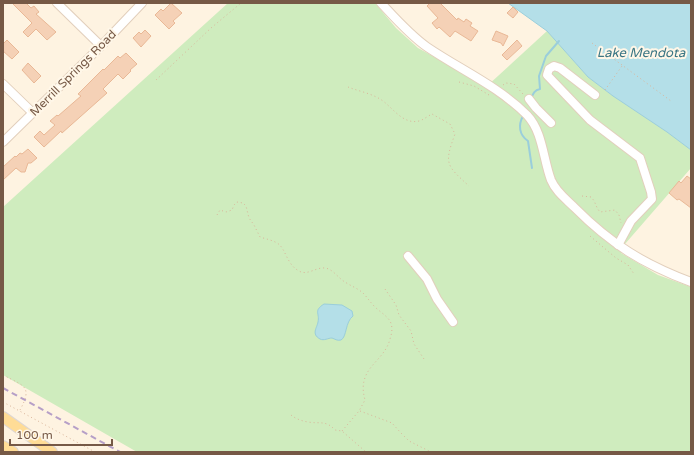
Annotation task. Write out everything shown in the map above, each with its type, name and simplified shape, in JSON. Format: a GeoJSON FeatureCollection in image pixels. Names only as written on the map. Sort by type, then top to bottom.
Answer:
{"type":"FeatureCollection","features":[{"type":"Feature","properties":{"kind":"main road"},"geometry":{"type":"LineString","coordinates":[[3,417],[52,452]]}},
{"type":"Feature","properties":{"kind":"main road"},"geometry":{"type":"LineString","coordinates":[[3,446],[13,452]]}},
{"type":"Feature","properties":{"kind":"street"},"geometry":{"type":"LineString","coordinates":[[57,3],[101,46]]}},
{"type":"Feature","properties":{"kind":"street","name":"Merrill Springs Road"},"geometry":{"type":"LineString","coordinates":[[3,142],[101,46],[142,3]]}},
{"type":"Feature","properties":{"kind":"street"},"geometry":{"type":"LineString","coordinates":[[382,3],[411,34],[427,46],[503,94],[533,122],[537,130],[552,181],[557,190],[585,219],[637,258],[651,266],[691,282]]}},
{"type":"Feature","properties":{"kind":"street"},"geometry":{"type":"LineString","coordinates":[[595,95],[560,68],[554,66],[549,69],[547,75],[590,120],[640,158],[652,192],[652,199],[631,221],[618,245]]}},
{"type":"Feature","properties":{"kind":"street"},"geometry":{"type":"LineString","coordinates":[[3,84],[33,113]]}},
{"type":"Feature","properties":{"kind":"street"},"geometry":{"type":"LineString","coordinates":[[530,101],[550,122]]}},
{"type":"Feature","properties":{"kind":"street"},"geometry":{"type":"LineString","coordinates":[[408,256],[427,279],[436,299],[453,322]]}},
{"type":"Feature","properties":{"kind":"path"},"geometry":{"type":"LineString","coordinates":[[156,80],[211,28],[241,3]]}},
{"type":"Feature","properties":{"kind":"path"},"geometry":{"type":"LineString","coordinates":[[592,43],[671,101]]}},
{"type":"Feature","properties":{"kind":"path"},"geometry":{"type":"LineString","coordinates":[[605,90],[622,66]]}},
{"type":"Feature","properties":{"kind":"path"},"geometry":{"type":"LineString","coordinates":[[348,87],[379,98],[393,111],[411,121],[419,121],[432,114],[450,124],[455,134],[447,156],[452,170],[469,186]]}},
{"type":"Feature","properties":{"kind":"path"},"geometry":{"type":"LineString","coordinates":[[582,196],[591,197],[595,206],[600,212],[615,210],[619,215],[625,232]]}},
{"type":"Feature","properties":{"kind":"path"},"geometry":{"type":"LineString","coordinates":[[217,215],[220,210],[226,212],[232,210],[237,202],[243,203],[246,206],[249,218],[260,236],[278,243],[283,249],[287,259],[300,272],[306,273],[315,269],[325,268],[333,271],[344,281],[363,293],[375,307],[388,317],[392,327],[391,338],[387,348],[369,368],[362,391],[365,400],[359,411],[342,431]]}},
{"type":"Feature","properties":{"kind":"path"},"geometry":{"type":"LineString","coordinates":[[590,236],[628,266],[634,274]]}},
{"type":"Feature","properties":{"kind":"path"},"geometry":{"type":"LineString","coordinates":[[385,289],[396,305],[399,315],[411,331],[414,344],[424,359]]}},
{"type":"Feature","properties":{"kind":"path"},"geometry":{"type":"LineString","coordinates":[[3,376],[24,386],[27,396],[19,411]]}},
{"type":"Feature","properties":{"kind":"path"},"geometry":{"type":"LineString","coordinates":[[3,402],[95,452]]}},
{"type":"Feature","properties":{"kind":"path"},"geometry":{"type":"LineString","coordinates":[[359,411],[392,423],[409,441],[431,452]]}},
{"type":"Feature","properties":{"kind":"path"},"geometry":{"type":"LineString","coordinates":[[291,415],[297,419],[331,425],[335,430],[342,431],[366,452]]}},
{"type":"Feature","properties":{"kind":"green space"},"geometry":{"type":"Polygon","coordinates":[[[228,3],[375,3],[396,28],[418,48],[487,86],[547,31],[588,77],[691,150],[691,168],[625,244],[621,253],[658,275],[691,287],[691,452],[137,452],[3,375],[3,207],[228,3]]]}},
{"type":"Feature","properties":{"kind":"water","name":"Lake Mendota"},"geometry":{"type":"Polygon","coordinates":[[[508,3],[691,3],[691,150],[588,77],[547,31],[508,3]]]}},
{"type":"Feature","properties":{"kind":"water"},"geometry":{"type":"Polygon","coordinates":[[[324,304],[342,305],[352,311],[353,316],[350,319],[341,340],[332,338],[322,340],[317,337],[315,333],[318,310],[324,304]]]}},
{"type":"Feature","properties":{"kind":"building"},"geometry":{"type":"Polygon","coordinates":[[[12,3],[26,3],[31,8],[34,6],[39,12],[36,14],[56,32],[47,40],[36,29],[28,37],[23,32],[32,23],[12,3]]]}},
{"type":"Feature","properties":{"kind":"building"},"geometry":{"type":"Polygon","coordinates":[[[171,3],[182,13],[173,21],[175,23],[169,29],[155,15],[161,9],[163,11],[171,3]]]}},
{"type":"Feature","properties":{"kind":"building"},"geometry":{"type":"Polygon","coordinates":[[[430,3],[440,3],[457,20],[458,18],[464,22],[466,19],[472,23],[470,26],[478,31],[471,41],[455,31],[450,37],[439,27],[437,29],[432,23],[438,18],[427,6],[430,3]]]}},
{"type":"Feature","properties":{"kind":"building"},"geometry":{"type":"Polygon","coordinates":[[[513,7],[518,12],[513,18],[507,13],[513,7]]]}},
{"type":"Feature","properties":{"kind":"building"},"geometry":{"type":"Polygon","coordinates":[[[145,30],[151,36],[141,47],[133,38],[139,32],[141,34],[145,30]]]}},
{"type":"Feature","properties":{"kind":"building"},"geometry":{"type":"Polygon","coordinates":[[[496,31],[508,36],[503,46],[501,43],[492,40],[496,31]]]}},
{"type":"Feature","properties":{"kind":"building"},"geometry":{"type":"Polygon","coordinates":[[[7,40],[19,52],[12,59],[3,51],[3,44],[7,40]]]}},
{"type":"Feature","properties":{"kind":"building"},"geometry":{"type":"Polygon","coordinates":[[[517,40],[522,46],[507,60],[502,55],[517,40]]]}},
{"type":"Feature","properties":{"kind":"building"},"geometry":{"type":"Polygon","coordinates":[[[126,53],[137,64],[130,70],[131,71],[123,79],[118,74],[103,89],[107,93],[44,147],[34,137],[40,131],[44,135],[55,125],[50,121],[81,96],[78,94],[103,69],[104,70],[118,56],[120,58],[126,53]]]}},
{"type":"Feature","properties":{"kind":"building"},"geometry":{"type":"Polygon","coordinates":[[[28,63],[41,76],[34,83],[22,70],[28,63]]]}},
{"type":"Feature","properties":{"kind":"building"},"geometry":{"type":"Polygon","coordinates":[[[28,149],[37,158],[31,163],[28,163],[25,172],[21,172],[16,168],[3,180],[3,167],[15,156],[16,157],[20,153],[22,154],[28,149]]]}},
{"type":"Feature","properties":{"kind":"building"},"geometry":{"type":"Polygon","coordinates":[[[687,176],[691,179],[691,208],[679,199],[677,200],[669,193],[679,181],[681,183],[687,176]]]}},
{"type":"Feature","properties":{"kind":"waterway"},"geometry":{"type":"LineString","coordinates":[[531,99],[535,91],[540,89],[539,76],[546,56],[559,41]]}},
{"type":"Feature","properties":{"kind":"waterway"},"geometry":{"type":"LineString","coordinates":[[523,116],[520,123],[520,130],[525,139],[528,141],[532,168]]}},
{"type":"Feature","properties":{"kind":"railway"},"geometry":{"type":"LineString","coordinates":[[3,388],[120,452]]}}]}
